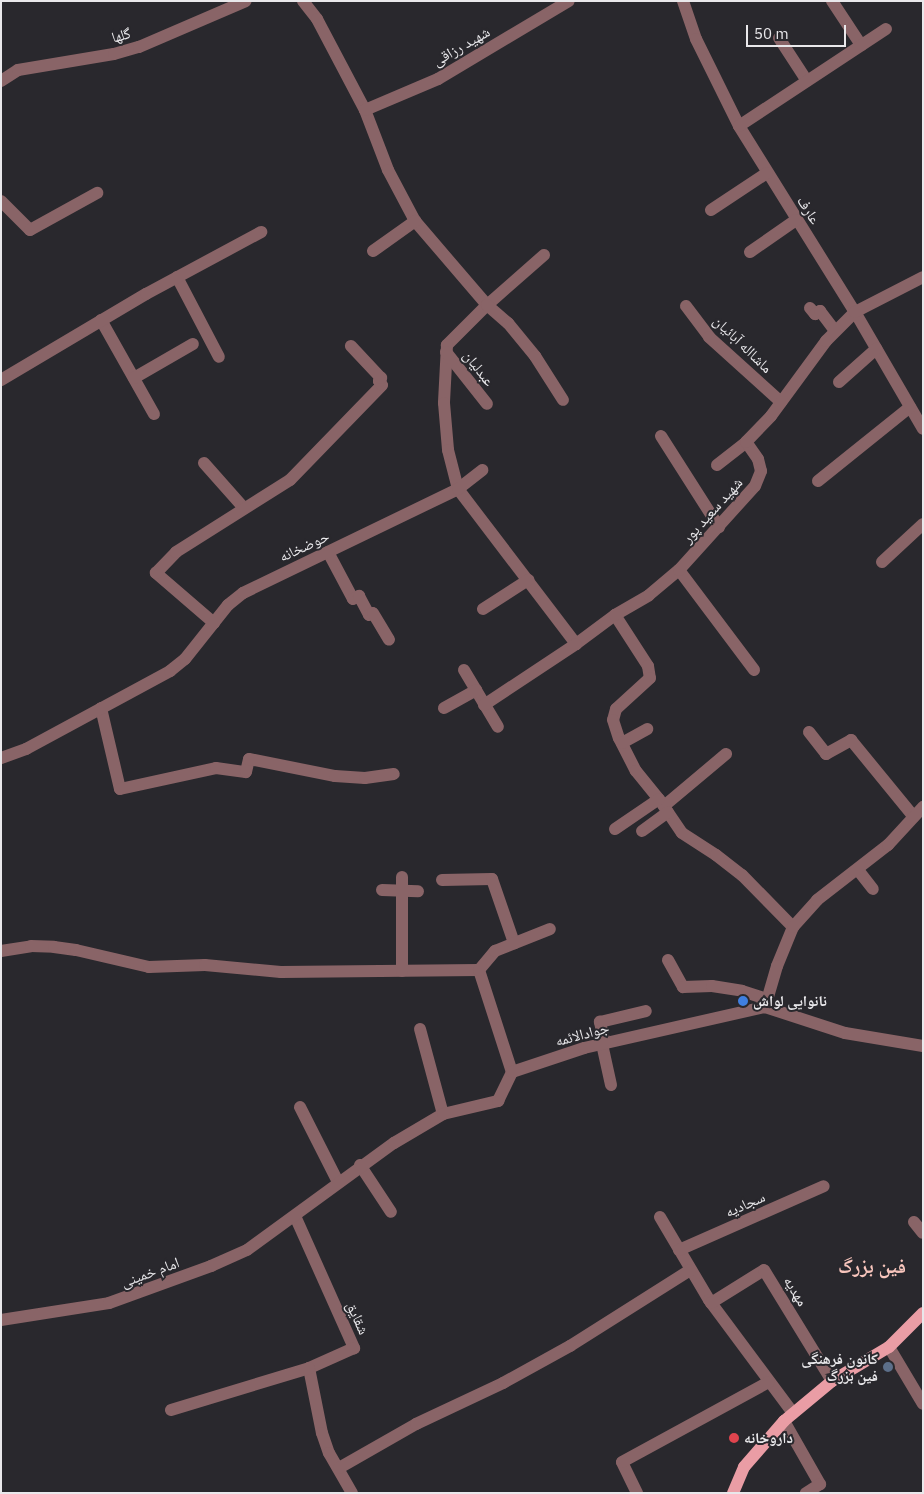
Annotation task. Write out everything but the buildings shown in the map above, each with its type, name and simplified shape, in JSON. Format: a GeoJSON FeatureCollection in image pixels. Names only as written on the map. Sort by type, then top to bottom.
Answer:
{"type":"FeatureCollection","features":[{"type":"Feature","properties":{"kind":"main road"},"geometry":{"type":"LineString","coordinates":[[734,1493],[744,1467],[788,1417],[832,1381],[889,1347],[923,1313]]}},
{"type":"Feature","properties":{"kind":"street","name":"گلها"},"geometry":{"type":"LineString","coordinates":[[2,79],[18,70],[114,54],[139,47],[246,1]]}},
{"type":"Feature","properties":{"kind":"street"},"geometry":{"type":"LineString","coordinates":[[303,1],[317,18],[365,110],[388,170],[415,221],[487,305],[508,323],[535,356],[563,400]]}},
{"type":"Feature","properties":{"kind":"street","name":"شهید رزاقی"},"geometry":{"type":"LineString","coordinates":[[365,110],[438,79],[569,1]]}},
{"type":"Feature","properties":{"kind":"street","name":"عارف"},"geometry":{"type":"LineString","coordinates":[[683,1],[696,39],[739,126],[855,312],[923,430]]}},
{"type":"Feature","properties":{"kind":"street"},"geometry":{"type":"LineString","coordinates":[[832,1],[861,45]]}},
{"type":"Feature","properties":{"kind":"street"},"geometry":{"type":"LineString","coordinates":[[739,126],[886,29]]}},
{"type":"Feature","properties":{"kind":"street"},"geometry":{"type":"LineString","coordinates":[[779,38],[807,81]]}},
{"type":"Feature","properties":{"kind":"street"},"geometry":{"type":"LineString","coordinates":[[711,210],[767,173]]}},
{"type":"Feature","properties":{"kind":"street"},"geometry":{"type":"LineString","coordinates":[[1,201],[30,230],[97,192]]}},
{"type":"Feature","properties":{"kind":"street"},"geometry":{"type":"LineString","coordinates":[[750,252],[796,220]]}},
{"type":"Feature","properties":{"kind":"street"},"geometry":{"type":"LineString","coordinates":[[373,251],[415,221]]}},
{"type":"Feature","properties":{"kind":"street"},"geometry":{"type":"LineString","coordinates":[[1,380],[101,320],[260,232]]}},
{"type":"Feature","properties":{"kind":"street"},"geometry":{"type":"LineString","coordinates":[[544,255],[487,305],[447,345],[444,403],[448,450],[458,489],[576,644]]}},
{"type":"Feature","properties":{"kind":"street"},"geometry":{"type":"LineString","coordinates":[[178,277],[219,357]]}},
{"type":"Feature","properties":{"kind":"street"},"geometry":{"type":"LineString","coordinates":[[717,465],[746,442],[781,402],[816,354],[855,312],[923,277]]}},
{"type":"Feature","properties":{"kind":"street","name":"ماشااله آبائیان"},"geometry":{"type":"LineString","coordinates":[[686,306],[709,338],[781,402]]}},
{"type":"Feature","properties":{"kind":"street"},"geometry":{"type":"LineString","coordinates":[[810,308],[815,314],[820,311],[835,332]]}},
{"type":"Feature","properties":{"kind":"street"},"geometry":{"type":"LineString","coordinates":[[101,320],[154,414]]}},
{"type":"Feature","properties":{"kind":"street"},"geometry":{"type":"LineString","coordinates":[[134,378],[192,344]]}},
{"type":"Feature","properties":{"kind":"street"},"geometry":{"type":"LineString","coordinates":[[214,623],[156,573],[176,552],[290,480],[382,384],[379,381],[381,378],[351,346]]}},
{"type":"Feature","properties":{"kind":"street"},"geometry":{"type":"LineString","coordinates":[[839,382],[876,348]]}},
{"type":"Feature","properties":{"kind":"street","name":"عبدلیان"},"geometry":{"type":"LineString","coordinates":[[446,352],[487,404]]}},
{"type":"Feature","properties":{"kind":"street"},"geometry":{"type":"LineString","coordinates":[[818,481],[910,407]]}},
{"type":"Feature","properties":{"kind":"street"},"geometry":{"type":"LineString","coordinates":[[661,436],[718,527]]}},
{"type":"Feature","properties":{"kind":"street","name":"شهید سعید پور"},"geometry":{"type":"LineString","coordinates":[[484,705],[576,644],[615,615],[649,595],[679,570],[755,486],[760,471],[758,459],[746,442]]}},
{"type":"Feature","properties":{"kind":"street"},"geometry":{"type":"LineString","coordinates":[[204,463],[244,508]]}},
{"type":"Feature","properties":{"kind":"street","name":"حوضخانه"},"geometry":{"type":"LineString","coordinates":[[1,758],[26,749],[170,671],[185,659],[228,604],[243,593],[458,489],[482,470]]}},
{"type":"Feature","properties":{"kind":"street"},"geometry":{"type":"LineString","coordinates":[[882,562],[923,524]]}},
{"type":"Feature","properties":{"kind":"street"},"geometry":{"type":"LineString","coordinates":[[328,552],[353,599],[359,596],[369,615],[373,613],[389,640]]}},
{"type":"Feature","properties":{"kind":"street"},"geometry":{"type":"LineString","coordinates":[[679,570],[754,670]]}},
{"type":"Feature","properties":{"kind":"street"},"geometry":{"type":"LineString","coordinates":[[483,609],[528,580]]}},
{"type":"Feature","properties":{"kind":"street"},"geometry":{"type":"LineString","coordinates":[[615,615],[648,666],[650,678],[616,709],[613,720],[636,771],[682,833],[716,854],[742,875],[793,926]]}},
{"type":"Feature","properties":{"kind":"street"},"geometry":{"type":"LineString","coordinates":[[464,670],[498,728]]}},
{"type":"Feature","properties":{"kind":"street"},"geometry":{"type":"LineString","coordinates":[[444,708],[476,690]]}},
{"type":"Feature","properties":{"kind":"street"},"geometry":{"type":"LineString","coordinates":[[101,708],[120,789],[216,768],[246,772],[248,759],[335,776],[365,778],[394,774]]}},
{"type":"Feature","properties":{"kind":"street"},"geometry":{"type":"LineString","coordinates":[[622,743],[647,729]]}},
{"type":"Feature","properties":{"kind":"street"},"geometry":{"type":"LineString","coordinates":[[809,732],[826,754],[851,740],[914,817]]}},
{"type":"Feature","properties":{"kind":"street"},"geometry":{"type":"LineString","coordinates":[[642,830],[663,806],[726,754]]}},
{"type":"Feature","properties":{"kind":"street"},"geometry":{"type":"LineString","coordinates":[[615,829],[663,806]]}},
{"type":"Feature","properties":{"kind":"street"},"geometry":{"type":"LineString","coordinates":[[766,1003],[777,966],[793,926],[817,900],[888,845],[923,807]]}},
{"type":"Feature","properties":{"kind":"street"},"geometry":{"type":"LineString","coordinates":[[858,870],[873,889]]}},
{"type":"Feature","properties":{"kind":"street"},"geometry":{"type":"LineString","coordinates":[[402,877],[402,971]]}},
{"type":"Feature","properties":{"kind":"street"},"geometry":{"type":"LineString","coordinates":[[442,880],[492,879],[514,943]]}},
{"type":"Feature","properties":{"kind":"street"},"geometry":{"type":"LineString","coordinates":[[382,890],[418,891]]}},
{"type":"Feature","properties":{"kind":"street"},"geometry":{"type":"LineString","coordinates":[[1,951],[31,946],[54,947],[76,950],[150,967],[205,965],[281,972],[479,970],[495,951],[550,929]]}},
{"type":"Feature","properties":{"kind":"street"},"geometry":{"type":"LineString","coordinates":[[668,960],[682,987],[712,986],[742,991],[766,1003],[845,1033],[923,1046]]}},
{"type":"Feature","properties":{"kind":"street"},"geometry":{"type":"LineString","coordinates":[[295,1216],[360,1165],[443,1114],[498,1101],[512,1072],[479,970]]}},
{"type":"Feature","properties":{"kind":"street","name":"جوادالائمه"},"geometry":{"type":"LineString","coordinates":[[512,1072],[603,1044],[766,1003]]}},
{"type":"Feature","properties":{"kind":"street"},"geometry":{"type":"LineString","coordinates":[[611,1085],[600,1022],[646,1012]]}},
{"type":"Feature","properties":{"kind":"street"},"geometry":{"type":"LineString","coordinates":[[420,1029],[443,1114]]}},
{"type":"Feature","properties":{"kind":"street"},"geometry":{"type":"LineString","coordinates":[[300,1107],[338,1182]]}},
{"type":"Feature","properties":{"kind":"street"},"geometry":{"type":"LineString","coordinates":[[360,1165],[391,1212]]}},
{"type":"Feature","properties":{"kind":"street","name":"سجادیه"},"geometry":{"type":"LineString","coordinates":[[679,1250],[824,1186]]}},
{"type":"Feature","properties":{"kind":"street","name":"امام خمینی"},"geometry":{"type":"LineString","coordinates":[[1,1320],[109,1303],[133,1296],[247,1250],[295,1216]]}},
{"type":"Feature","properties":{"kind":"street","name":"شقایق"},"geometry":{"type":"LineString","coordinates":[[295,1216],[354,1348],[309,1368]]}},
{"type":"Feature","properties":{"kind":"street"},"geometry":{"type":"LineString","coordinates":[[660,1217],[711,1303],[769,1382],[788,1417],[820,1484],[806,1493]]}},
{"type":"Feature","properties":{"kind":"street"},"geometry":{"type":"LineString","coordinates":[[339,1468],[416,1424],[503,1383],[562,1350],[690,1270]]}},
{"type":"Feature","properties":{"kind":"street","name":"مهدیه"},"geometry":{"type":"LineString","coordinates":[[711,1303],[764,1270],[832,1381]]}},
{"type":"Feature","properties":{"kind":"street"},"geometry":{"type":"LineString","coordinates":[[889,1347],[923,1404]]}},
{"type":"Feature","properties":{"kind":"street"},"geometry":{"type":"LineString","coordinates":[[171,1410],[309,1368],[322,1432],[329,1453],[352,1493]]}},
{"type":"Feature","properties":{"kind":"street"},"geometry":{"type":"LineString","coordinates":[[637,1493],[622,1462],[769,1382]]}},
{"type":"Feature","properties":{"kind":"place","name":"نانوایی لواش"},"geometry":{"type":"Point","coordinates":[743,1001]}},
{"type":"Feature","properties":{"kind":"place","name":"کانون فرهنگی فین بزرگ"},"geometry":{"type":"Point","coordinates":[888,1367]}},
{"type":"Feature","properties":{"kind":"place","name":"داروخانه"},"geometry":{"type":"Point","coordinates":[734,1438]}},
{"type":"Feature","properties":{"kind":"district","name":"فین بزرگ"},"geometry":{"type":"Point","coordinates":[872,1265]}}]}
